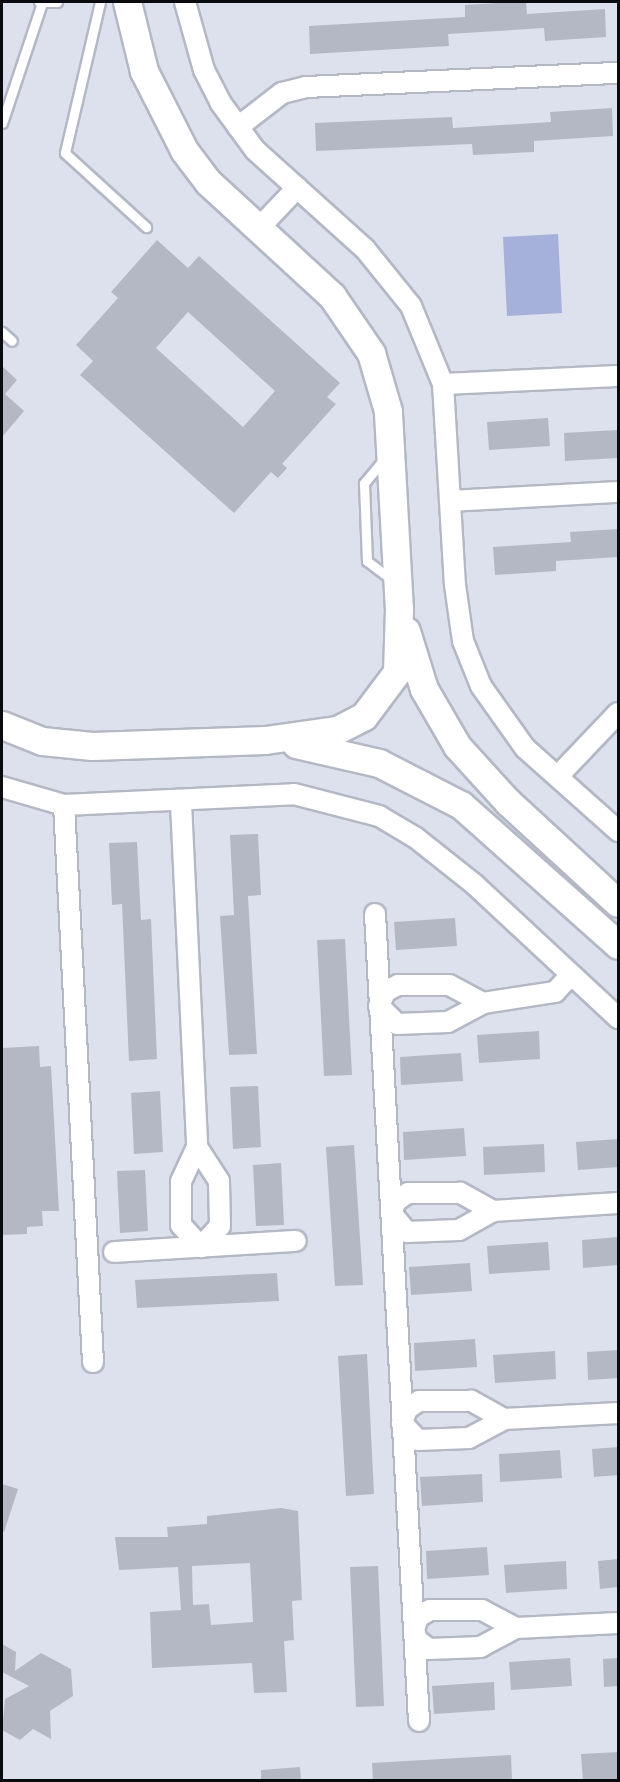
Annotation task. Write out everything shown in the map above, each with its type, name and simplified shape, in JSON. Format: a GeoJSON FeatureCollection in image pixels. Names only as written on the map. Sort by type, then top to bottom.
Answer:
{"type":"FeatureCollection","features":[{"type":"Feature","properties":{"kind":"main road"},"geometry":{"type":"LineString","coordinates":[[2,725],[42,741],[92,746],[266,740],[337,730],[364,716],[397,672],[399,597],[390,452],[381,383],[354,322],[208,182],[184,150],[144,71],[128,2]]}},
{"type":"Feature","properties":{"kind":"main road"},"geometry":{"type":"LineString","coordinates":[[399,597],[424,689],[457,746],[482,777],[618,903]]}},
{"type":"Feature","properties":{"kind":"main road"},"geometry":{"type":"LineString","coordinates":[[266,740],[356,755],[431,787],[461,805],[618,945]]}},
{"type":"Feature","properties":{"kind":"street"},"geometry":{"type":"LineString","coordinates":[[185,2],[204,70],[238,127],[255,150],[391,278],[411,306],[443,384],[450,501],[463,641],[481,686],[525,748],[618,831]]}},
{"type":"Feature","properties":{"kind":"street"},"geometry":{"type":"LineString","coordinates":[[238,127],[282,93],[306,87],[618,73]]}},
{"type":"Feature","properties":{"kind":"street"},"geometry":{"type":"LineString","coordinates":[[258,229],[297,188]]}},
{"type":"Feature","properties":{"kind":"street"},"geometry":{"type":"LineString","coordinates":[[443,384],[618,376]]}},
{"type":"Feature","properties":{"kind":"street"},"geometry":{"type":"LineString","coordinates":[[450,501],[618,492]]}},
{"type":"Feature","properties":{"kind":"street"},"geometry":{"type":"LineString","coordinates":[[558,776],[618,713]]}},
{"type":"Feature","properties":{"kind":"street"},"geometry":{"type":"LineString","coordinates":[[2,787],[64,805],[182,803],[294,794],[379,816],[416,838],[474,884],[618,1018]]}},
{"type":"Feature","properties":{"kind":"street"},"geometry":{"type":"LineString","coordinates":[[182,803],[197,1147],[181,1182],[181,1225],[201,1247]]}},
{"type":"Feature","properties":{"kind":"street"},"geometry":{"type":"LineString","coordinates":[[64,805],[93,1362]]}},
{"type":"Feature","properties":{"kind":"street"},"geometry":{"type":"LineString","coordinates":[[375,914],[418,1721]]}},
{"type":"Feature","properties":{"kind":"street"},"geometry":{"type":"LineString","coordinates":[[380,1006],[397,1024],[448,1022],[483,1003],[555,992],[571,975]]}},
{"type":"Feature","properties":{"kind":"street"},"geometry":{"type":"LineString","coordinates":[[380,1006],[385,992],[398,985],[449,985],[483,1003]]}},
{"type":"Feature","properties":{"kind":"street"},"geometry":{"type":"LineString","coordinates":[[197,1147],[219,1181],[220,1226],[201,1247]]}},
{"type":"Feature","properties":{"kind":"street"},"geometry":{"type":"LineString","coordinates":[[391,1213],[396,1201],[408,1193],[460,1193],[494,1211]]}},
{"type":"Feature","properties":{"kind":"street"},"geometry":{"type":"LineString","coordinates":[[391,1213],[407,1232],[459,1230],[494,1211],[618,1203]]}},
{"type":"Feature","properties":{"kind":"street"},"geometry":{"type":"LineString","coordinates":[[114,1252],[296,1241]]}},
{"type":"Feature","properties":{"kind":"street"},"geometry":{"type":"LineString","coordinates":[[402,1423],[407,1409],[419,1401],[471,1401],[504,1419],[618,1413]]}},
{"type":"Feature","properties":{"kind":"street"},"geometry":{"type":"LineString","coordinates":[[402,1423],[418,1440],[428,1440],[469,1438],[486,1433],[504,1419]]}},
{"type":"Feature","properties":{"kind":"street"},"geometry":{"type":"LineString","coordinates":[[516,1628],[482,1610],[430,1610],[418,1617],[414,1630],[417,1640],[429,1649],[481,1647],[516,1628],[618,1623]]}},
{"type":"Feature","properties":{"kind":"lane"},"geometry":{"type":"LineString","coordinates":[[2,123],[40,2],[57,2]]}},
{"type":"Feature","properties":{"kind":"lane"},"geometry":{"type":"LineString","coordinates":[[100,2],[65,153],[146,227]]}},
{"type":"Feature","properties":{"kind":"lane"},"geometry":{"type":"LineString","coordinates":[[2,332],[12,341]]}},
{"type":"Feature","properties":{"kind":"shaded area"},"geometry":{"type":"Polygon","coordinates":[[[558,234],[562,313],[507,316],[503,237],[558,234]]]}},
{"type":"Feature","properties":{"kind":"building"},"geometry":{"type":"Polygon","coordinates":[[[526,2],[527,14],[605,9],[606,37],[545,41],[544,28],[448,34],[449,46],[310,54],[309,26],[465,17],[465,5],[526,2]]]}},
{"type":"Feature","properties":{"kind":"building"},"geometry":{"type":"Polygon","coordinates":[[[612,108],[613,136],[534,141],[534,152],[473,155],[472,144],[316,151],[315,123],[452,117],[453,128],[551,122],[550,112],[612,108]]]}},
{"type":"Feature","properties":{"kind":"building"},"geometry":{"type":"Polygon","coordinates":[[[157,240],[188,268],[199,256],[340,383],[327,397],[336,404],[282,464],[287,468],[278,478],[271,472],[234,513],[80,375],[93,361],[76,345],[118,298],[111,292],[157,240]],[[188,312],[156,348],[243,427],[275,391],[188,312]]]}},
{"type":"Feature","properties":{"kind":"building"},"geometry":{"type":"Polygon","coordinates":[[[2,366],[17,380],[5,394],[24,411],[2,437],[2,366]]]}},
{"type":"Feature","properties":{"kind":"building"},"geometry":{"type":"Polygon","coordinates":[[[548,418],[550,446],[489,450],[487,422],[548,418]]]}},
{"type":"Feature","properties":{"kind":"building"},"geometry":{"type":"Polygon","coordinates":[[[618,430],[618,458],[565,461],[564,433],[618,430]]]}},
{"type":"Feature","properties":{"kind":"building"},"geometry":{"type":"Polygon","coordinates":[[[618,529],[618,557],[556,561],[556,571],[495,575],[493,547],[571,542],[570,532],[618,529]]]}},
{"type":"Feature","properties":{"kind":"building"},"geometry":{"type":"Polygon","coordinates":[[[258,834],[261,895],[248,896],[257,1054],[229,1055],[220,916],[234,915],[230,835],[258,834]]]}},
{"type":"Feature","properties":{"kind":"building"},"geometry":{"type":"Polygon","coordinates":[[[137,842],[141,920],[151,919],[157,1059],[129,1061],[122,904],[112,905],[109,843],[137,842]]]}},
{"type":"Feature","properties":{"kind":"building"},"geometry":{"type":"Polygon","coordinates":[[[455,918],[457,946],[396,950],[394,922],[455,918]]]}},
{"type":"Feature","properties":{"kind":"building"},"geometry":{"type":"Polygon","coordinates":[[[345,939],[352,1075],[324,1076],[317,940],[345,939]]]}},
{"type":"Feature","properties":{"kind":"building"},"geometry":{"type":"Polygon","coordinates":[[[539,1031],[540,1059],[479,1063],[477,1035],[539,1031]]]}},
{"type":"Feature","properties":{"kind":"building"},"geometry":{"type":"Polygon","coordinates":[[[39,1046],[40,1067],[51,1066],[59,1211],[42,1211],[43,1226],[27,1227],[27,1234],[2,1235],[2,1048],[39,1046]]]}},
{"type":"Feature","properties":{"kind":"building"},"geometry":{"type":"Polygon","coordinates":[[[461,1053],[463,1081],[401,1085],[400,1057],[461,1053]]]}},
{"type":"Feature","properties":{"kind":"building"},"geometry":{"type":"Polygon","coordinates":[[[258,1086],[261,1147],[233,1149],[230,1087],[258,1086]]]}},
{"type":"Feature","properties":{"kind":"building"},"geometry":{"type":"Polygon","coordinates":[[[160,1091],[163,1152],[134,1154],[131,1093],[160,1091]]]}},
{"type":"Feature","properties":{"kind":"building"},"geometry":{"type":"Polygon","coordinates":[[[464,1128],[466,1156],[404,1160],[403,1132],[464,1128]]]}},
{"type":"Feature","properties":{"kind":"building"},"geometry":{"type":"Polygon","coordinates":[[[618,1139],[618,1167],[578,1170],[576,1142],[618,1139]]]}},
{"type":"Feature","properties":{"kind":"building"},"geometry":{"type":"Polygon","coordinates":[[[544,1144],[545,1172],[484,1175],[483,1147],[544,1144]]]}},
{"type":"Feature","properties":{"kind":"building"},"geometry":{"type":"Polygon","coordinates":[[[354,1145],[363,1285],[335,1286],[326,1147],[354,1145]]]}},
{"type":"Feature","properties":{"kind":"building"},"geometry":{"type":"Polygon","coordinates":[[[281,1163],[284,1225],[256,1226],[253,1165],[281,1163]]]}},
{"type":"Feature","properties":{"kind":"building"},"geometry":{"type":"Polygon","coordinates":[[[145,1170],[148,1231],[120,1233],[117,1171],[145,1170]]]}},
{"type":"Feature","properties":{"kind":"building"},"geometry":{"type":"Polygon","coordinates":[[[618,1237],[618,1265],[583,1268],[582,1240],[618,1237]]]}},
{"type":"Feature","properties":{"kind":"building"},"geometry":{"type":"Polygon","coordinates":[[[548,1242],[550,1270],[489,1274],[487,1246],[548,1242]]]}},
{"type":"Feature","properties":{"kind":"building"},"geometry":{"type":"Polygon","coordinates":[[[470,1263],[472,1291],[411,1295],[409,1267],[470,1263]]]}},
{"type":"Feature","properties":{"kind":"building"},"geometry":{"type":"Polygon","coordinates":[[[277,1273],[279,1301],[137,1308],[135,1280],[277,1273]]]}},
{"type":"Feature","properties":{"kind":"building"},"geometry":{"type":"Polygon","coordinates":[[[475,1339],[477,1367],[415,1371],[414,1343],[475,1339]]]}},
{"type":"Feature","properties":{"kind":"building"},"geometry":{"type":"Polygon","coordinates":[[[618,1350],[618,1378],[588,1380],[587,1352],[618,1350]]]}},
{"type":"Feature","properties":{"kind":"building"},"geometry":{"type":"Polygon","coordinates":[[[555,1351],[556,1379],[495,1383],[493,1355],[555,1351]]]}},
{"type":"Feature","properties":{"kind":"building"},"geometry":{"type":"Polygon","coordinates":[[[367,1354],[374,1494],[346,1496],[338,1356],[367,1354]]]}},
{"type":"Feature","properties":{"kind":"building"},"geometry":{"type":"Polygon","coordinates":[[[618,1447],[618,1475],[594,1477],[592,1449],[618,1447]]]}},
{"type":"Feature","properties":{"kind":"building"},"geometry":{"type":"Polygon","coordinates":[[[560,1450],[562,1478],[500,1482],[499,1454],[560,1450]]]}},
{"type":"Feature","properties":{"kind":"building"},"geometry":{"type":"Polygon","coordinates":[[[482,1474],[483,1502],[422,1506],[420,1477],[482,1474]]]}},
{"type":"Feature","properties":{"kind":"building"},"geometry":{"type":"Polygon","coordinates":[[[2,1484],[18,1489],[4,1532],[2,1531],[2,1484]]]}},
{"type":"Feature","properties":{"kind":"building"},"geometry":{"type":"Polygon","coordinates":[[[281,1508],[298,1511],[302,1600],[292,1601],[294,1640],[284,1641],[287,1692],[254,1693],[252,1663],[152,1668],[150,1612],[181,1610],[178,1567],[119,1570],[115,1537],[168,1537],[167,1527],[207,1524],[207,1516],[281,1508]],[[250,1563],[192,1566],[193,1605],[209,1604],[211,1625],[253,1622],[250,1563]]]}},
{"type":"Feature","properties":{"kind":"building"},"geometry":{"type":"Polygon","coordinates":[[[487,1547],[489,1575],[427,1579],[426,1551],[487,1547]]]}},
{"type":"Feature","properties":{"kind":"building"},"geometry":{"type":"Polygon","coordinates":[[[618,1559],[618,1587],[600,1589],[598,1561],[618,1559]]]}},
{"type":"Feature","properties":{"kind":"building"},"geometry":{"type":"Polygon","coordinates":[[[566,1561],[567,1589],[506,1593],[504,1565],[566,1561]]]}},
{"type":"Feature","properties":{"kind":"building"},"geometry":{"type":"Polygon","coordinates":[[[378,1566],[384,1706],[356,1707],[350,1567],[378,1566]]]}},
{"type":"Feature","properties":{"kind":"building"},"geometry":{"type":"Polygon","coordinates":[[[2,1644],[16,1652],[15,1671],[41,1653],[71,1669],[73,1696],[50,1711],[51,1739],[33,1729],[20,1740],[2,1730],[5,1699],[29,1686],[2,1672],[2,1644]]]}},
{"type":"Feature","properties":{"kind":"building"},"geometry":{"type":"Polygon","coordinates":[[[570,1658],[572,1686],[511,1690],[509,1662],[570,1658]]]}},
{"type":"Feature","properties":{"kind":"building"},"geometry":{"type":"Polygon","coordinates":[[[618,1658],[618,1686],[604,1687],[603,1659],[618,1658]]]}},
{"type":"Feature","properties":{"kind":"building"},"geometry":{"type":"Polygon","coordinates":[[[494,1682],[495,1710],[434,1714],[432,1686],[494,1682]]]}},
{"type":"Feature","properties":{"kind":"building"},"geometry":{"type":"Polygon","coordinates":[[[618,1752],[618,1780],[583,1780],[581,1754],[618,1752]]]}},
{"type":"Feature","properties":{"kind":"building"},"geometry":{"type":"Polygon","coordinates":[[[511,1755],[512,1780],[373,1780],[372,1763],[511,1755]]]}},
{"type":"Feature","properties":{"kind":"building"},"geometry":{"type":"Polygon","coordinates":[[[300,1767],[301,1780],[261,1780],[261,1770],[300,1767]]]}}]}
